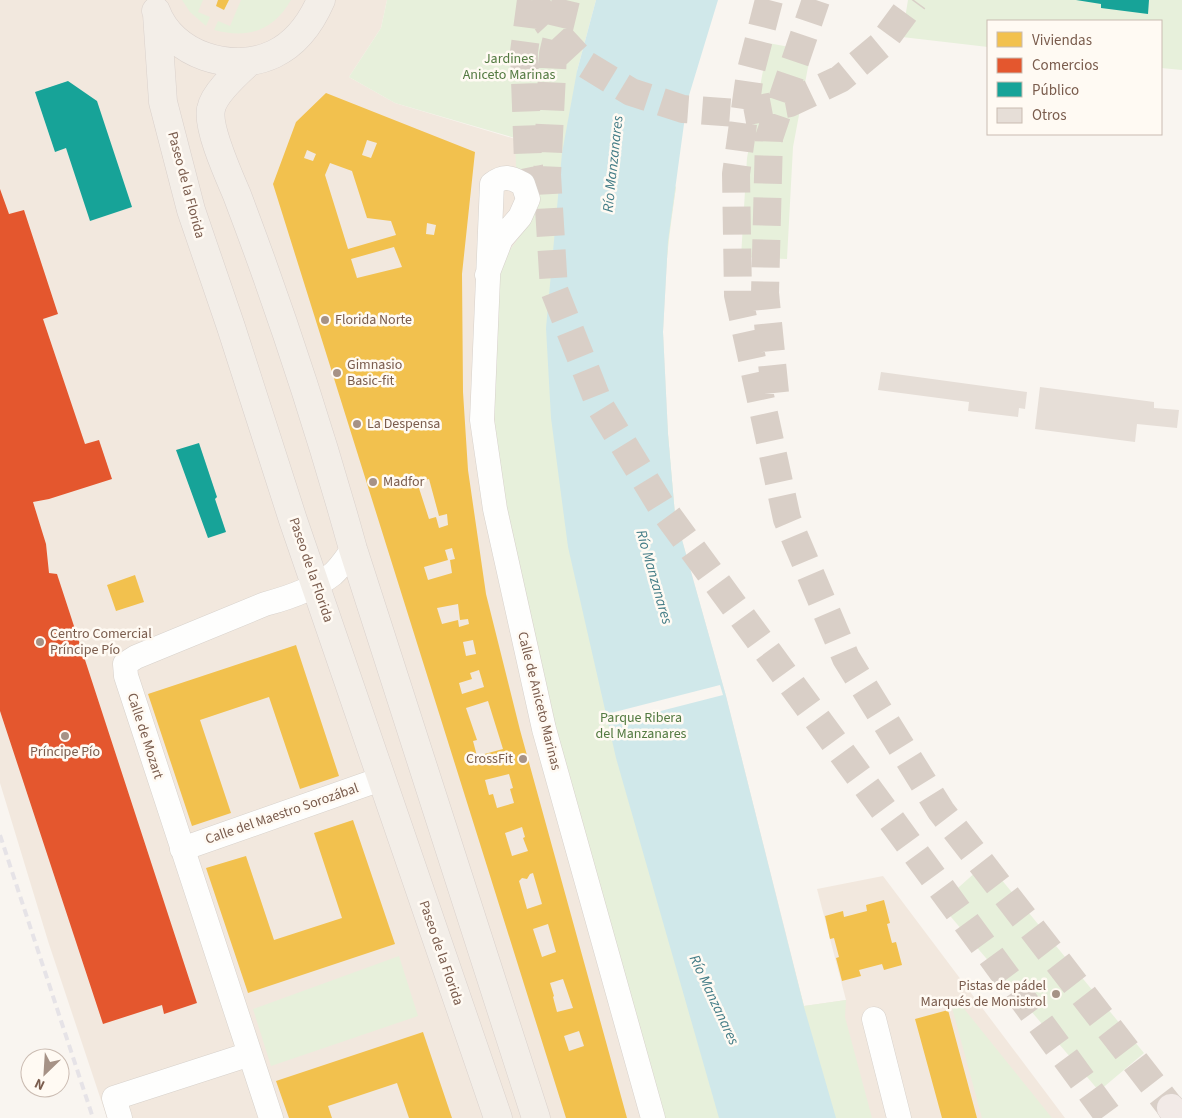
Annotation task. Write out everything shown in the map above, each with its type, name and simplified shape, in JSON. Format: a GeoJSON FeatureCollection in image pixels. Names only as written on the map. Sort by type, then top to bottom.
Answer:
{"type":"FeatureCollection","features":[{"type":"Feature","properties":{"kind":"main road"},"geometry":{"type":"LineString","coordinates":[[154,7],[169,32],[186,47],[205,57],[226,62],[248,62],[273,55],[287,46],[311,22],[321,0]]}},
{"type":"Feature","properties":{"kind":"main road","name":"Paseo de la Florida"},"geometry":{"type":"LineString","coordinates":[[154,7],[163,102],[191,210],[231,326],[293,520],[498,1118]]}},
{"type":"Feature","properties":{"kind":"main road"},"geometry":{"type":"LineString","coordinates":[[248,62],[224,86],[211,109],[213,133],[261,261],[334,479],[353,549],[536,1118]]}},
{"type":"Feature","properties":{"kind":"street","name":"Calle de Aniceto Marinas"},"geometry":{"type":"LineString","coordinates":[[487,275],[482,420],[495,509],[544,729],[653,1118]]}},
{"type":"Feature","properties":{"kind":"street","name":"Calle de Mozart"},"geometry":{"type":"LineString","coordinates":[[271,1118],[126,676],[125,664],[136,657],[265,604],[317,586],[335,572],[353,549]]}},
{"type":"Feature","properties":{"kind":"street","name":"Calle del Maestro Sorozábal"},"geometry":{"type":"LineString","coordinates":[[182,850],[381,779]]}},
{"type":"Feature","properties":{"kind":"street"},"geometry":{"type":"LineString","coordinates":[[874,1019],[899,1118]]}},
{"type":"Feature","properties":{"kind":"street"},"geometry":{"type":"LineString","coordinates":[[120,1118],[114,1098],[250,1054]]}},
{"type":"Feature","properties":{"kind":"shaded area"},"geometry":{"type":"Polygon","coordinates":[[[0,0],[387,0],[381,28],[349,77],[395,103],[676,187],[668,241],[663,332],[668,434],[675,515],[726,696],[804,1006],[846,1000],[817,889],[883,876],[1065,1118],[107,1118],[48,941],[0,783],[0,0]]]}},
{"type":"Feature","properties":{"kind":"green space"},"geometry":{"type":"Polygon","coordinates":[[[182,0],[203,0],[198,12],[210,17],[206,26],[190,12],[182,0]]]}},
{"type":"Feature","properties":{"kind":"green space"},"geometry":{"type":"Polygon","coordinates":[[[241,0],[291,0],[276,19],[258,30],[249,33],[226,33],[214,30],[218,21],[230,26],[241,0]]]}},
{"type":"Feature","properties":{"kind":"green space","name":"Parque Ribera del Manzanares"},"geometry":{"type":"Polygon","coordinates":[[[387,0],[596,0],[577,71],[676,187],[667,259],[663,332],[665,401],[675,515],[804,1006],[846,1000],[845,1017],[872,1118],[662,1118],[555,741],[510,539],[498,460],[492,388],[499,266],[524,230],[522,174],[516,167],[515,138],[395,103],[349,77],[381,28],[387,0]]]}},
{"type":"Feature","properties":{"kind":"green space"},"geometry":{"type":"Polygon","coordinates":[[[908,0],[1182,0],[1182,70],[1162,68],[1162,20],[987,20],[987,47],[902,37],[908,0]]]}},
{"type":"Feature","properties":{"kind":"green space"},"geometry":{"type":"Polygon","coordinates":[[[768,43],[811,51],[793,147],[787,259],[741,257],[747,158],[768,43]]]}},
{"type":"Feature","properties":{"kind":"green space","name":"Pistas de pádel Marqués de Monistrol"},"geometry":{"type":"Polygon","coordinates":[[[987,862],[1144,1053],[1099,1091],[940,904],[987,862]]]}},
{"type":"Feature","properties":{"kind":"green space"},"geometry":{"type":"Polygon","coordinates":[[[399,956],[418,1016],[271,1066],[253,1009],[399,956]]]}},
{"type":"Feature","properties":{"kind":"green space"},"geometry":{"type":"Polygon","coordinates":[[[957,1000],[1052,1118],[982,1118],[951,1004],[957,1000]]]}},
{"type":"Feature","properties":{"kind":"water","name":"Parque Ribera del Manzanares"},"geometry":{"type":"Polygon","coordinates":[[[596,0],[718,0],[687,102],[668,241],[663,332],[668,434],[675,515],[726,696],[804,1007],[836,1118],[719,1118],[616,758],[568,547],[551,418],[546,328],[562,153],[577,71],[596,0]]]}},
{"type":"Feature","properties":{"kind":"pier"},"geometry":{"type":"Polygon","coordinates":[[[720,685],[723,695],[606,725],[603,715],[720,685]]]}},
{"type":"Feature","properties":{"kind":"building: Viviendas"},"geometry":{"type":"Polygon","coordinates":[[[218,0],[229,0],[224,10],[216,6],[218,0]]]}},
{"type":"Feature","properties":{"kind":"building: Viviendas"},"geometry":{"type":"Polygon","coordinates":[[[326,93],[475,152],[462,274],[463,392],[468,470],[486,594],[520,730],[627,1118],[566,1118],[273,184],[296,122],[326,93]],[[367,140],[362,155],[371,158],[377,143],[367,140]],[[307,150],[304,158],[313,161],[316,154],[307,150]],[[330,163],[325,175],[348,249],[396,235],[391,221],[367,218],[352,171],[330,163]],[[427,223],[426,234],[434,235],[436,225],[427,223]],[[394,247],[351,259],[357,278],[402,267],[394,247]],[[429,479],[417,482],[429,519],[436,517],[439,528],[448,525],[447,514],[439,516],[429,479]],[[452,548],[445,550],[448,560],[424,567],[428,580],[452,573],[450,560],[455,559],[452,548]],[[458,604],[437,608],[442,624],[458,620],[459,627],[469,624],[468,619],[460,620],[458,604]],[[473,640],[463,642],[466,656],[476,654],[473,640]],[[479,670],[470,673],[472,679],[459,683],[462,694],[484,687],[479,670]],[[488,701],[466,708],[477,740],[473,741],[477,756],[503,749],[488,701]],[[509,774],[485,780],[489,795],[493,794],[497,808],[514,803],[510,789],[513,788],[509,774]],[[522,827],[505,833],[512,856],[528,851],[523,838],[525,837],[522,827]],[[533,873],[527,879],[522,878],[519,881],[527,909],[542,904],[533,873]],[[548,924],[533,929],[542,957],[556,952],[548,924]],[[563,979],[550,983],[557,1012],[573,1008],[563,979]],[[579,1031],[564,1036],[569,1051],[584,1046],[579,1031]]]}},
{"type":"Feature","properties":{"kind":"building: Viviendas"},"geometry":{"type":"Polygon","coordinates":[[[135,575],[144,602],[116,611],[107,585],[135,575]]]}},
{"type":"Feature","properties":{"kind":"building: Viviendas"},"geometry":{"type":"Polygon","coordinates":[[[296,645],[339,776],[300,789],[269,697],[200,720],[231,813],[192,826],[148,694],[296,645]]]}},
{"type":"Feature","properties":{"kind":"building: Viviendas"},"geometry":{"type":"Polygon","coordinates":[[[353,820],[395,944],[248,993],[206,868],[246,856],[274,940],[342,918],[314,833],[353,820]]]}},
{"type":"Feature","properties":{"kind":"building: Viviendas"},"geometry":{"type":"Polygon","coordinates":[[[884,900],[890,923],[887,924],[892,943],[896,942],[902,965],[884,970],[882,964],[859,970],[861,976],[842,981],[836,958],[839,957],[834,938],[830,939],[825,916],[843,911],[844,917],[867,911],[866,905],[884,900]]]}},
{"type":"Feature","properties":{"kind":"building: Viviendas"},"geometry":{"type":"Polygon","coordinates":[[[948,1010],[977,1118],[942,1118],[915,1019],[948,1010]]]}},
{"type":"Feature","properties":{"kind":"building: Viviendas"},"geometry":{"type":"Polygon","coordinates":[[[423,1032],[452,1118],[409,1118],[397,1083],[328,1106],[332,1118],[289,1118],[276,1081],[423,1032]]]}},
{"type":"Feature","properties":{"kind":"building: Comercios","name":"Centro Comercial Príncipe Pío"},"geometry":{"type":"Polygon","coordinates":[[[0,189],[9,214],[24,210],[58,314],[43,319],[85,444],[99,440],[112,479],[49,499],[33,502],[46,544],[49,573],[57,574],[197,1003],[164,1014],[162,1005],[103,1024],[0,711],[0,189]]]}},
{"type":"Feature","properties":{"kind":"building: Público"},"geometry":{"type":"Polygon","coordinates":[[[1076,0],[1149,0],[1148,14],[1101,8],[1101,4],[1076,0]]]}},
{"type":"Feature","properties":{"kind":"building: Público"},"geometry":{"type":"Polygon","coordinates":[[[68,81],[97,101],[132,207],[90,221],[66,148],[55,152],[35,92],[68,81]]]}},
{"type":"Feature","properties":{"kind":"building: Público"},"geometry":{"type":"Polygon","coordinates":[[[199,443],[217,497],[215,499],[226,532],[208,538],[176,450],[199,443]]]}},
{"type":"Feature","properties":{"kind":"building: Otros"},"geometry":{"type":"Polygon","coordinates":[[[881,372],[1027,392],[1025,409],[1019,408],[1018,417],[968,411],[969,402],[878,390],[881,372]]]}},
{"type":"Feature","properties":{"kind":"building: Otros"},"geometry":{"type":"Polygon","coordinates":[[[1040,387],[1154,402],[1154,408],[1179,410],[1177,428],[1137,424],[1135,442],[1035,429],[1040,387]]]}},
{"type":"Feature","properties":{"kind":"tunnel"},"geometry":{"type":"LineString","coordinates":[[531,0],[524,52],[528,162],[536,201]]}},
{"type":"Feature","properties":{"kind":"tunnel"},"geometry":{"type":"LineString","coordinates":[[534,0],[548,24],[585,64],[631,92],[683,109],[737,113],[790,103],[840,79],[881,45],[914,0]]}},
{"type":"Feature","properties":{"kind":"tunnel"},"geometry":{"type":"LineString","coordinates":[[566,0],[553,54],[547,175],[554,290],[600,406],[663,509],[1110,1118]]}},
{"type":"Feature","properties":{"kind":"tunnel"},"geometry":{"type":"LineString","coordinates":[[769,0],[750,74],[736,174],[738,295],[787,519],[846,658],[941,811],[1171,1108]]}},
{"type":"Feature","properties":{"kind":"tunnel"},"geometry":{"type":"LineString","coordinates":[[775,393],[765,293],[769,138],[816,0]]}},
{"type":"Feature","properties":{"kind":"railway"},"geometry":{"type":"LineString","coordinates":[[0,835],[93,1118]]}},
{"type":"Feature","properties":{"kind":"place","name":"Florida Norte"},"geometry":{"type":"Point","coordinates":[325,320]}},
{"type":"Feature","properties":{"kind":"place","name":"Gimnasio Basic-fit"},"geometry":{"type":"Point","coordinates":[337,373]}},
{"type":"Feature","properties":{"kind":"place","name":"La Despensa"},"geometry":{"type":"Point","coordinates":[357,424]}},
{"type":"Feature","properties":{"kind":"place","name":"Madfor"},"geometry":{"type":"Point","coordinates":[373,482]}},
{"type":"Feature","properties":{"kind":"place","name":"Centro Comercial Príncipe Pío"},"geometry":{"type":"Point","coordinates":[40,642]}},
{"type":"Feature","properties":{"kind":"place","name":"Príncipe Pío"},"geometry":{"type":"Point","coordinates":[65,736]}},
{"type":"Feature","properties":{"kind":"place","name":"CrossFit"},"geometry":{"type":"Point","coordinates":[523,759]}},
{"type":"Feature","properties":{"kind":"place","name":"Pistas de pádel Marqués de Monistrol"},"geometry":{"type":"Point","coordinates":[1056,994]}},
{"type":"Feature","properties":{"kind":"park label","name":"Jardines Aniceto Marinas"},"geometry":{"type":"Point","coordinates":[509,68]}},
{"type":"Feature","properties":{"kind":"water label","name":"Río Manzanares"},"geometry":{"type":"Point","coordinates":[613,164]}},
{"type":"Feature","properties":{"kind":"water label","name":"Río Manzanares"},"geometry":{"type":"Point","coordinates":[654,577]}},
{"type":"Feature","properties":{"kind":"water label","name":"Río Manzanares"},"geometry":{"type":"Point","coordinates":[714,1000]}}]}
